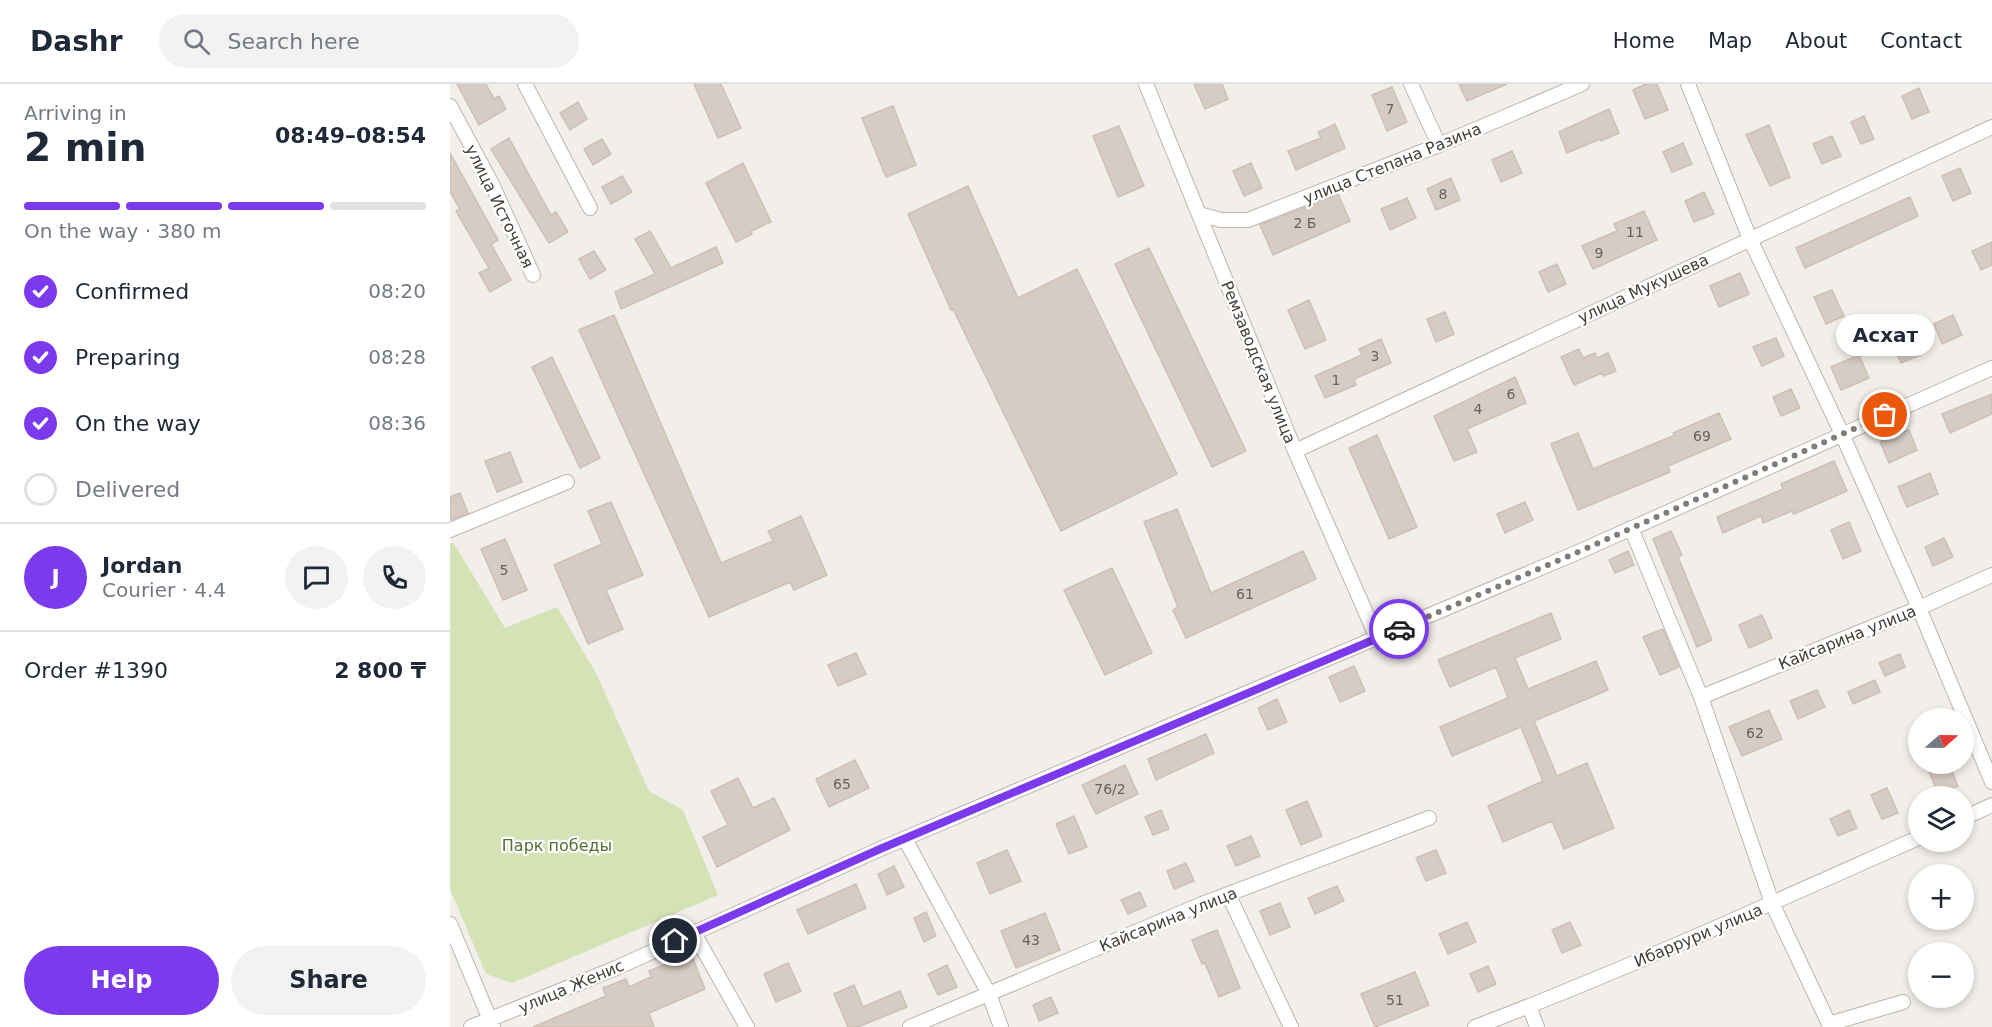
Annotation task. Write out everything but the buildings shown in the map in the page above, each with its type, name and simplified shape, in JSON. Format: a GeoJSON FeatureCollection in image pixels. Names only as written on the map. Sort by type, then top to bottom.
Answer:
{"type":"FeatureCollection","features":[{"type":"Feature","properties":{"kind":"street"},"geometry":{"type":"LineString","coordinates":[[525,84],[590,208]]}},
{"type":"Feature","properties":{"kind":"street","name":"Ремзаводская улица"},"geometry":{"type":"LineString","coordinates":[[1146,84],[1295,451],[1377,638]]}},
{"type":"Feature","properties":{"kind":"street"},"geometry":{"type":"LineString","coordinates":[[1411,84],[1439,145]]}},
{"type":"Feature","properties":{"kind":"street","name":"улица Степана Разина"},"geometry":{"type":"LineString","coordinates":[[1198,214],[1221,220],[1248,220],[1439,145],[1582,84]]}},
{"type":"Feature","properties":{"kind":"street"},"geometry":{"type":"LineString","coordinates":[[1688,84],[1750,239],[1842,434],[1919,608],[1992,782]]}},
{"type":"Feature","properties":{"kind":"street","name":"улица Источная"},"geometry":{"type":"LineString","coordinates":[[450,106],[492,184],[533,275]]}},
{"type":"Feature","properties":{"kind":"street","name":"улица Мукушева"},"geometry":{"type":"LineString","coordinates":[[1295,451],[1992,127]]}},
{"type":"Feature","properties":{"kind":"street","name":"улица Женис"},"geometry":{"type":"LineString","coordinates":[[471,1027],[491,1023],[904,839],[1576,553],[1992,368]]}},
{"type":"Feature","properties":{"kind":"street"},"geometry":{"type":"LineString","coordinates":[[450,530],[567,482]]}},
{"type":"Feature","properties":{"kind":"street"},"geometry":{"type":"LineString","coordinates":[[1631,528],[1701,697],[1772,903],[1829,1024],[1903,1002]]}},
{"type":"Feature","properties":{"kind":"street","name":"Кайсарина улица"},"geometry":{"type":"LineString","coordinates":[[1701,697],[1919,608],[1992,575]]}},
{"type":"Feature","properties":{"kind":"street"},"geometry":{"type":"LineString","coordinates":[[1974,813],[1992,805]]}},
{"type":"Feature","properties":{"kind":"street","name":"Кайсарина улица"},"geometry":{"type":"LineString","coordinates":[[910,1027],[1228,894],[1429,818]]}},
{"type":"Feature","properties":{"kind":"street"},"geometry":{"type":"LineString","coordinates":[[904,839],[989,994],[1001,1027]]}},
{"type":"Feature","properties":{"kind":"street","name":"Ибаррури улица"},"geometry":{"type":"LineString","coordinates":[[1475,1027],[1772,903],[1908,842]]}},
{"type":"Feature","properties":{"kind":"street"},"geometry":{"type":"LineString","coordinates":[[1228,894],[1291,1027]]}},
{"type":"Feature","properties":{"kind":"street"},"geometry":{"type":"LineString","coordinates":[[450,924],[491,1023]]}},
{"type":"Feature","properties":{"kind":"street"},"geometry":{"type":"LineString","coordinates":[[694,933],[747,1027]]}},
{"type":"Feature","properties":{"kind":"street"},"geometry":{"type":"LineString","coordinates":[[1529,1006],[1537,1027]]}},
{"type":"Feature","properties":{"kind":"green space","name":"Парк победы"},"geometry":{"type":"Polygon","coordinates":[[[453,542],[505,628],[557,607],[596,673],[649,791],[683,810],[718,895],[512,983],[486,974],[450,889],[450,544],[453,542]]]}},
{"type":"Feature","properties":{"kind":"way so far"},"geometry":{"type":"LineString","coordinates":[[1399,629],[1885,415]]}},
{"type":"Feature","properties":{"kind":"place","name":"Асхат"},"geometry":{"type":"Point","coordinates":[1885,415]}},
{"type":"Feature","properties":{"kind":"route"},"geometry":{"type":"LineString","coordinates":[[675,941],[880,849],[1399,629]]}}]}
